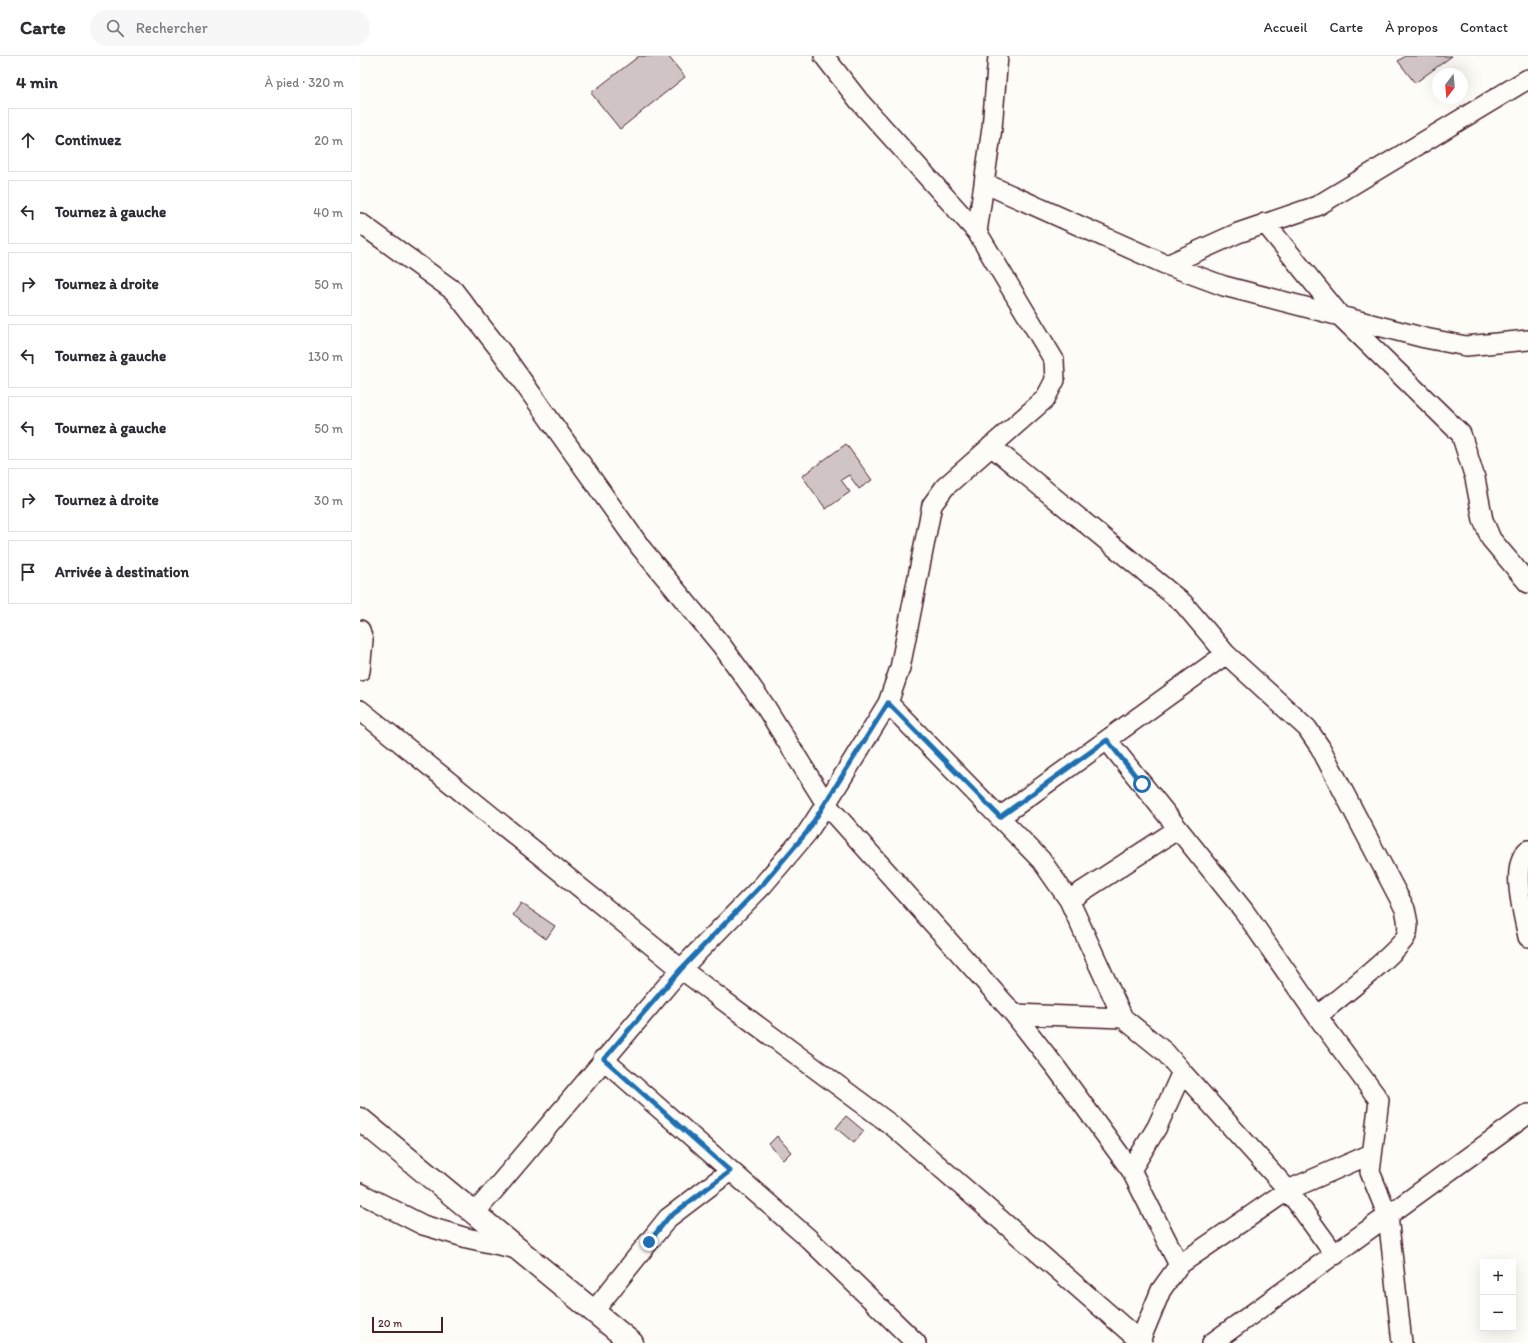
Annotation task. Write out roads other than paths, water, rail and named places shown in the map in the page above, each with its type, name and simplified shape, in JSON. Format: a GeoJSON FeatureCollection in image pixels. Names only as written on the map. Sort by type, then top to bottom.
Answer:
{"type":"FeatureCollection","features":[{"type":"Feature","properties":{"kind":"street"},"geometry":{"type":"LineString","coordinates":[[474,1214],[681,969],[763,884],[807,832],[826,804],[888,703],[900,668],[932,505],[945,487],[1045,399],[1055,380],[1054,360],[977,232],[859,101],[824,56]]}},
{"type":"Feature","properties":{"kind":"street"},"geometry":{"type":"LineString","coordinates":[[977,232],[992,128],[998,56]]}},
{"type":"Feature","properties":{"kind":"street"},"geometry":{"type":"LineString","coordinates":[[1167,264],[1265,223],[1317,206],[1528,79]]}},
{"type":"Feature","properties":{"kind":"street"},"geometry":{"type":"LineString","coordinates":[[984,183],[1167,264],[1224,286],[1342,318],[1425,338],[1466,346],[1528,340]]}},
{"type":"Feature","properties":{"kind":"street"},"geometry":{"type":"LineString","coordinates":[[360,223],[454,291],[502,354],[641,548],[744,675],[826,804],[1014,1014],[1131,1170],[1179,1265]]}},
{"type":"Feature","properties":{"kind":"street"},"geometry":{"type":"LineString","coordinates":[[1265,223],[1342,318],[1460,434],[1475,478],[1483,520],[1491,539],[1528,583]]}},
{"type":"Feature","properties":{"kind":"street"},"geometry":{"type":"LineString","coordinates":[[992,446],[1184,603],[1226,654],[1307,728],[1320,748],[1405,909],[1409,927],[1405,938],[1383,961],[1317,1016]]}},
{"type":"Feature","properties":{"kind":"street"},"geometry":{"type":"LineString","coordinates":[[360,630],[363,640],[360,671]]}},
{"type":"Feature","properties":{"kind":"street"},"geometry":{"type":"LineString","coordinates":[[1000,817],[1226,654]]}},
{"type":"Feature","properties":{"kind":"street"},"geometry":{"type":"LineString","coordinates":[[888,703],[1042,860],[1069,900],[1123,1018],[1165,1052],[1288,1190],[1335,1255]]}},
{"type":"Feature","properties":{"kind":"street"},"geometry":{"type":"LineString","coordinates":[[360,710],[681,969],[894,1127],[1141,1342],[1161,1290],[1179,1265],[1288,1190],[1371,1154]]}},
{"type":"Feature","properties":{"kind":"street"},"geometry":{"type":"LineString","coordinates":[[1107,740],[1244,911],[1317,1016],[1379,1100],[1371,1154],[1370,1172],[1388,1216],[1402,1343]]}},
{"type":"Feature","properties":{"kind":"street"},"geometry":{"type":"LineString","coordinates":[[1069,900],[1178,829]]}},
{"type":"Feature","properties":{"kind":"street"},"geometry":{"type":"LineString","coordinates":[[1528,850],[1524,854],[1518,877],[1528,937]]}},
{"type":"Feature","properties":{"kind":"street"},"geometry":{"type":"LineString","coordinates":[[1014,1014],[1123,1018]]}},
{"type":"Feature","properties":{"kind":"street"},"geometry":{"type":"LineString","coordinates":[[604,1059],[809,1239],[916,1343]]}},
{"type":"Feature","properties":{"kind":"street"},"geometry":{"type":"LineString","coordinates":[[1131,1170],[1157,1127],[1182,1072]]}},
{"type":"Feature","properties":{"kind":"street"},"geometry":{"type":"LineString","coordinates":[[1212,1343],[1528,1114]]}},
{"type":"Feature","properties":{"kind":"street"},"geometry":{"type":"LineString","coordinates":[[360,1119],[632,1343]]}},
{"type":"Feature","properties":{"kind":"street"},"geometry":{"type":"LineString","coordinates":[[594,1312],[668,1218],[730,1171]]}},
{"type":"Feature","properties":{"kind":"street"},"geometry":{"type":"LineString","coordinates":[[360,1193],[423,1224],[467,1238],[517,1249]]}}]}
